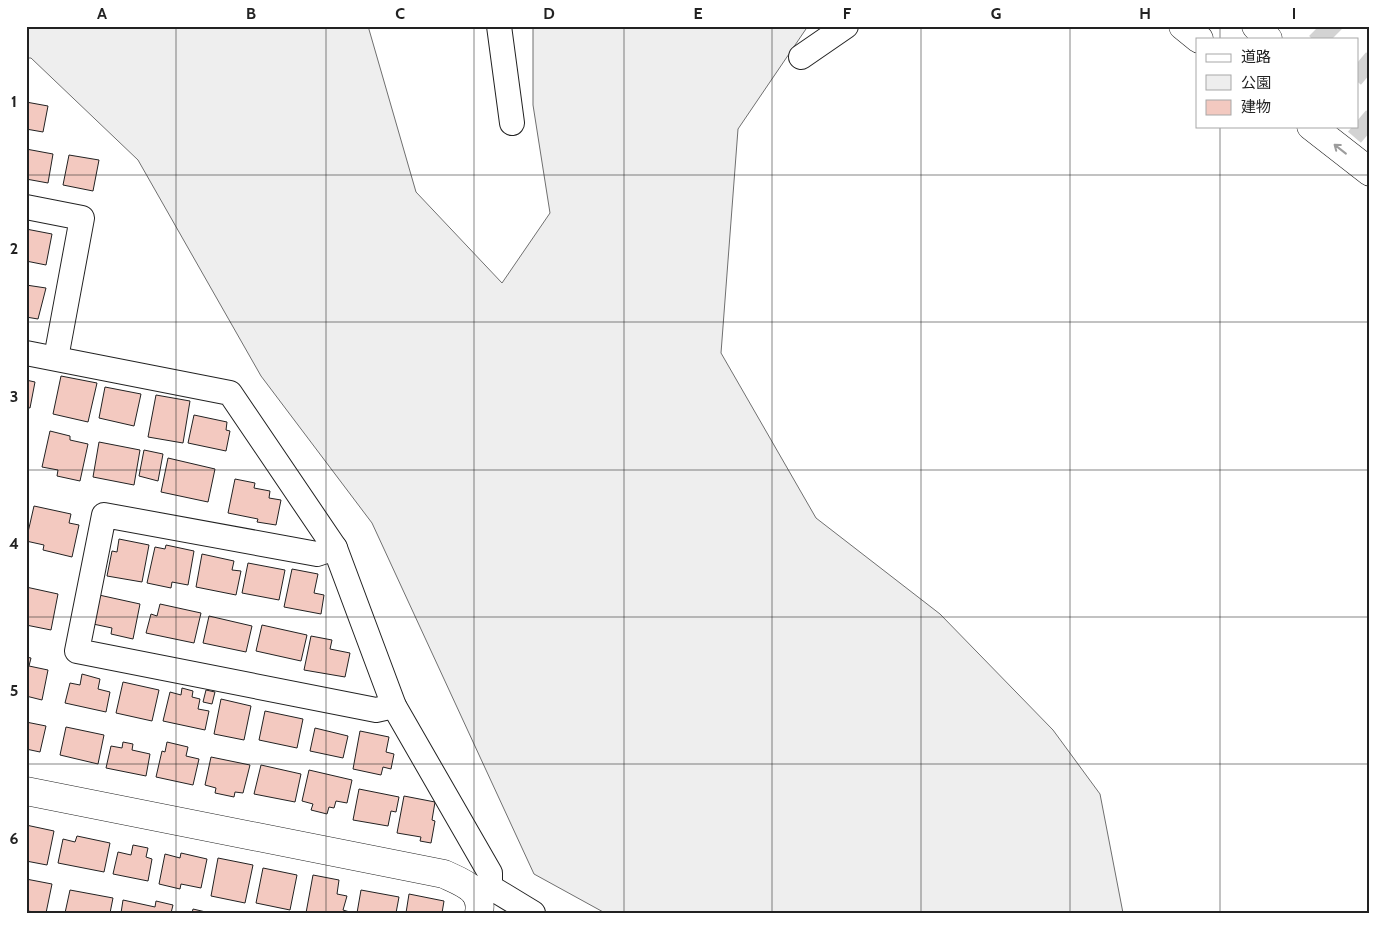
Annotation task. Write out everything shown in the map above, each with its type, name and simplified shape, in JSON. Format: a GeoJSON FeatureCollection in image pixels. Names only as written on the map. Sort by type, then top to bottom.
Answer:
{"type":"FeatureCollection","features":[{"type":"Feature","properties":{"kind":"main road"},"geometry":{"type":"LineString","coordinates":[[1183,26],[1198,38]]}},
{"type":"Feature","properties":{"kind":"main road"},"geometry":{"type":"LineString","coordinates":[[1256,26],[1267,38]]}},
{"type":"Feature","properties":{"kind":"main road"},"geometry":{"type":"LineString","coordinates":[[1314,128],[1370,172]]}},
{"type":"Feature","properties":{"kind":"main road"},"geometry":{"type":"LineString","coordinates":[[26,791],[444,874],[470,886],[481,898]]}},
{"type":"Feature","properties":{"kind":"street"},"geometry":{"type":"LineString","coordinates":[[499,26],[512,123]]}},
{"type":"Feature","properties":{"kind":"street"},"geometry":{"type":"LineString","coordinates":[[801,57],[846,26]]}},
{"type":"Feature","properties":{"kind":"street"},"geometry":{"type":"LineString","coordinates":[[26,207],[82,218],[56,358]]}},
{"type":"Feature","properties":{"kind":"street"},"geometry":{"type":"LineString","coordinates":[[26,353],[230,393],[335,548],[394,706],[490,873],[481,898],[533,913]]}},
{"type":"Feature","properties":{"kind":"street"},"geometry":{"type":"LineString","coordinates":[[335,548],[317,554],[104,515],[77,651],[376,710],[394,706]]}},
{"type":"Feature","properties":{"kind":"green space"},"geometry":{"type":"Polygon","coordinates":[[[26,26],[368,26],[416,192],[502,283],[550,213],[533,105],[533,26],[808,26],[738,129],[721,353],[816,518],[940,614],[1053,730],[1100,794],[1123,913],[605,913],[534,874],[372,523],[261,376],[138,160],[31,58],[26,58],[26,26]]]}},
{"type":"Feature","properties":{"kind":"building"},"geometry":{"type":"Polygon","coordinates":[[[26,102],[48,106],[43,132],[26,129],[26,102]]]}},
{"type":"Feature","properties":{"kind":"building"},"geometry":{"type":"Polygon","coordinates":[[[26,149],[53,154],[48,183],[26,179],[26,149]]]}},
{"type":"Feature","properties":{"kind":"building"},"geometry":{"type":"Polygon","coordinates":[[[69,155],[99,160],[93,191],[63,185],[69,155]]]}},
{"type":"Feature","properties":{"kind":"building"},"geometry":{"type":"Polygon","coordinates":[[[26,229],[52,234],[46,265],[26,261],[26,229]]]}},
{"type":"Feature","properties":{"kind":"building"},"geometry":{"type":"Polygon","coordinates":[[[26,285],[46,288],[38,319],[26,317],[26,285]]]}},
{"type":"Feature","properties":{"kind":"building"},"geometry":{"type":"Polygon","coordinates":[[[61,376],[97,383],[88,422],[53,414],[61,376]]]}},
{"type":"Feature","properties":{"kind":"building"},"geometry":{"type":"Polygon","coordinates":[[[26,380],[35,382],[30,408],[26,407],[26,380]]]}},
{"type":"Feature","properties":{"kind":"building"},"geometry":{"type":"Polygon","coordinates":[[[105,387],[141,394],[134,426],[99,418],[105,387]]]}},
{"type":"Feature","properties":{"kind":"building"},"geometry":{"type":"Polygon","coordinates":[[[156,395],[190,401],[183,443],[148,437],[156,395]]]}},
{"type":"Feature","properties":{"kind":"building"},"geometry":{"type":"Polygon","coordinates":[[[194,415],[227,422],[226,430],[230,431],[226,451],[188,443],[194,415]]]}},
{"type":"Feature","properties":{"kind":"building"},"geometry":{"type":"Polygon","coordinates":[[[50,431],[70,436],[70,440],[88,444],[80,481],[57,476],[58,470],[42,467],[50,431]]]}},
{"type":"Feature","properties":{"kind":"building"},"geometry":{"type":"Polygon","coordinates":[[[99,442],[140,450],[134,485],[93,477],[99,442]]]}},
{"type":"Feature","properties":{"kind":"building"},"geometry":{"type":"Polygon","coordinates":[[[144,450],[163,454],[158,481],[139,476],[144,450]]]}},
{"type":"Feature","properties":{"kind":"building"},"geometry":{"type":"Polygon","coordinates":[[[168,458],[215,469],[208,502],[161,492],[168,458]]]}},
{"type":"Feature","properties":{"kind":"building"},"geometry":{"type":"Polygon","coordinates":[[[235,479],[255,483],[254,488],[270,491],[269,498],[281,500],[276,525],[257,522],[258,519],[228,513],[235,479]]]}},
{"type":"Feature","properties":{"kind":"building"},"geometry":{"type":"Polygon","coordinates":[[[34,506],[71,514],[69,523],[79,525],[72,557],[43,550],[44,545],[26,541],[34,506]]]}},
{"type":"Feature","properties":{"kind":"building"},"geometry":{"type":"Polygon","coordinates":[[[119,539],[149,545],[142,582],[107,576],[112,551],[117,552],[119,539]]]}},
{"type":"Feature","properties":{"kind":"building"},"geometry":{"type":"Polygon","coordinates":[[[166,545],[194,551],[188,585],[172,582],[171,588],[147,583],[155,547],[165,549],[166,545]]]}},
{"type":"Feature","properties":{"kind":"building"},"geometry":{"type":"Polygon","coordinates":[[[202,554],[234,561],[232,570],[241,571],[236,595],[196,587],[202,554]]]}},
{"type":"Feature","properties":{"kind":"building"},"geometry":{"type":"Polygon","coordinates":[[[248,563],[285,570],[279,600],[242,593],[248,563]]]}},
{"type":"Feature","properties":{"kind":"building"},"geometry":{"type":"Polygon","coordinates":[[[292,569],[318,574],[314,593],[324,595],[321,614],[284,607],[292,569]]]}},
{"type":"Feature","properties":{"kind":"building"},"geometry":{"type":"Polygon","coordinates":[[[26,587],[58,594],[51,630],[26,625],[26,587]]]}},
{"type":"Feature","properties":{"kind":"building"},"geometry":{"type":"Polygon","coordinates":[[[99,595],[140,604],[133,639],[111,634],[112,628],[93,624],[99,595]]]}},
{"type":"Feature","properties":{"kind":"building"},"geometry":{"type":"Polygon","coordinates":[[[160,604],[201,613],[194,643],[146,633],[151,614],[157,616],[160,604]]]}},
{"type":"Feature","properties":{"kind":"building"},"geometry":{"type":"Polygon","coordinates":[[[209,616],[252,626],[246,652],[203,643],[209,616]]]}},
{"type":"Feature","properties":{"kind":"building"},"geometry":{"type":"Polygon","coordinates":[[[262,625],[307,635],[301,661],[256,651],[262,625]]]}},
{"type":"Feature","properties":{"kind":"building"},"geometry":{"type":"Polygon","coordinates":[[[311,636],[332,640],[330,649],[350,653],[345,677],[304,670],[311,636]]]}},
{"type":"Feature","properties":{"kind":"building"},"geometry":{"type":"Polygon","coordinates":[[[26,657],[31,658],[29,666],[48,670],[42,700],[26,696],[26,657]]]}},
{"type":"Feature","properties":{"kind":"building"},"geometry":{"type":"Polygon","coordinates":[[[82,674],[100,679],[98,689],[110,692],[106,712],[65,703],[70,683],[80,685],[82,674]]]}},
{"type":"Feature","properties":{"kind":"building"},"geometry":{"type":"Polygon","coordinates":[[[123,682],[159,690],[152,721],[116,713],[123,682]]]}},
{"type":"Feature","properties":{"kind":"building"},"geometry":{"type":"Polygon","coordinates":[[[182,688],[193,691],[192,697],[200,699],[198,709],[209,711],[205,730],[163,721],[170,692],[181,695],[182,688]]]}},
{"type":"Feature","properties":{"kind":"building"},"geometry":{"type":"Polygon","coordinates":[[[206,690],[215,692],[212,704],[203,702],[206,690]]]}},
{"type":"Feature","properties":{"kind":"building"},"geometry":{"type":"Polygon","coordinates":[[[221,699],[251,706],[244,740],[214,734],[221,699]]]}},
{"type":"Feature","properties":{"kind":"building"},"geometry":{"type":"Polygon","coordinates":[[[265,711],[303,719],[297,748],[259,740],[265,711]]]}},
{"type":"Feature","properties":{"kind":"building"},"geometry":{"type":"Polygon","coordinates":[[[26,722],[46,726],[40,752],[26,749],[26,722]]]}},
{"type":"Feature","properties":{"kind":"building"},"geometry":{"type":"Polygon","coordinates":[[[66,727],[104,735],[98,764],[60,755],[66,727]]]}},
{"type":"Feature","properties":{"kind":"building"},"geometry":{"type":"Polygon","coordinates":[[[315,728],[348,736],[343,758],[310,751],[315,728]]]}},
{"type":"Feature","properties":{"kind":"building"},"geometry":{"type":"Polygon","coordinates":[[[360,731],[389,737],[386,752],[394,754],[391,769],[383,767],[381,775],[353,769],[360,731]]]}},
{"type":"Feature","properties":{"kind":"building"},"geometry":{"type":"Polygon","coordinates":[[[123,742],[133,744],[132,750],[150,754],[146,776],[106,768],[111,746],[122,748],[123,742]]]}},
{"type":"Feature","properties":{"kind":"building"},"geometry":{"type":"Polygon","coordinates":[[[167,742],[188,747],[186,756],[199,759],[193,785],[156,777],[162,751],[165,752],[167,742]]]}},
{"type":"Feature","properties":{"kind":"building"},"geometry":{"type":"Polygon","coordinates":[[[211,757],[250,765],[243,793],[235,792],[234,797],[215,793],[216,788],[205,785],[211,757]]]}},
{"type":"Feature","properties":{"kind":"building"},"geometry":{"type":"Polygon","coordinates":[[[261,765],[301,774],[295,802],[254,794],[261,765]]]}},
{"type":"Feature","properties":{"kind":"building"},"geometry":{"type":"Polygon","coordinates":[[[309,770],[352,780],[347,803],[336,801],[334,808],[329,807],[327,814],[311,810],[313,804],[302,801],[309,770]]]}},
{"type":"Feature","properties":{"kind":"building"},"geometry":{"type":"Polygon","coordinates":[[[359,789],[399,797],[396,812],[391,811],[388,826],[353,820],[359,789]]]}},
{"type":"Feature","properties":{"kind":"building"},"geometry":{"type":"Polygon","coordinates":[[[404,796],[435,802],[432,820],[435,821],[431,843],[420,841],[421,837],[397,833],[404,796]]]}},
{"type":"Feature","properties":{"kind":"building"},"geometry":{"type":"Polygon","coordinates":[[[26,825],[54,831],[47,865],[26,861],[26,825]]]}},
{"type":"Feature","properties":{"kind":"building"},"geometry":{"type":"Polygon","coordinates":[[[77,836],[110,843],[104,872],[58,863],[63,839],[75,842],[77,836]]]}},
{"type":"Feature","properties":{"kind":"building"},"geometry":{"type":"Polygon","coordinates":[[[133,845],[148,848],[146,857],[152,859],[148,881],[113,874],[118,852],[131,855],[133,845]]]}},
{"type":"Feature","properties":{"kind":"building"},"geometry":{"type":"Polygon","coordinates":[[[181,853],[207,859],[201,888],[181,884],[180,889],[159,884],[165,854],[180,858],[181,853]]]}},
{"type":"Feature","properties":{"kind":"building"},"geometry":{"type":"Polygon","coordinates":[[[218,858],[253,865],[245,903],[211,896],[218,858]]]}},
{"type":"Feature","properties":{"kind":"building"},"geometry":{"type":"Polygon","coordinates":[[[263,868],[297,875],[290,910],[256,903],[263,868]]]}},
{"type":"Feature","properties":{"kind":"building"},"geometry":{"type":"Polygon","coordinates":[[[313,875],[339,880],[337,894],[347,896],[343,910],[353,913],[306,913],[313,875]]]}},
{"type":"Feature","properties":{"kind":"building"},"geometry":{"type":"Polygon","coordinates":[[[26,879],[52,884],[46,913],[26,911],[26,879]]]}},
{"type":"Feature","properties":{"kind":"building"},"geometry":{"type":"Polygon","coordinates":[[[70,890],[113,898],[110,913],[65,913],[70,890]]]}},
{"type":"Feature","properties":{"kind":"building"},"geometry":{"type":"Polygon","coordinates":[[[361,890],[399,897],[396,913],[357,913],[361,890]]]}},
{"type":"Feature","properties":{"kind":"building"},"geometry":{"type":"Polygon","coordinates":[[[409,894],[444,901],[442,913],[406,913],[409,894]]]}},
{"type":"Feature","properties":{"kind":"building"},"geometry":{"type":"Polygon","coordinates":[[[123,900],[155,907],[156,901],[173,905],[171,913],[121,913],[123,900]]]}},
{"type":"Feature","properties":{"kind":"building"},"geometry":{"type":"Polygon","coordinates":[[[193,909],[210,913],[192,913],[193,909]]]}},
{"type":"Feature","properties":{"kind":"tunnel"},"geometry":{"type":"LineString","coordinates":[[1319,26],[1331,38]]}},
{"type":"Feature","properties":{"kind":"tunnel"},"geometry":{"type":"LineString","coordinates":[[1358,64],[1370,74]]}},
{"type":"Feature","properties":{"kind":"tunnel"},"geometry":{"type":"LineString","coordinates":[[1358,122],[1370,132]]}}]}
